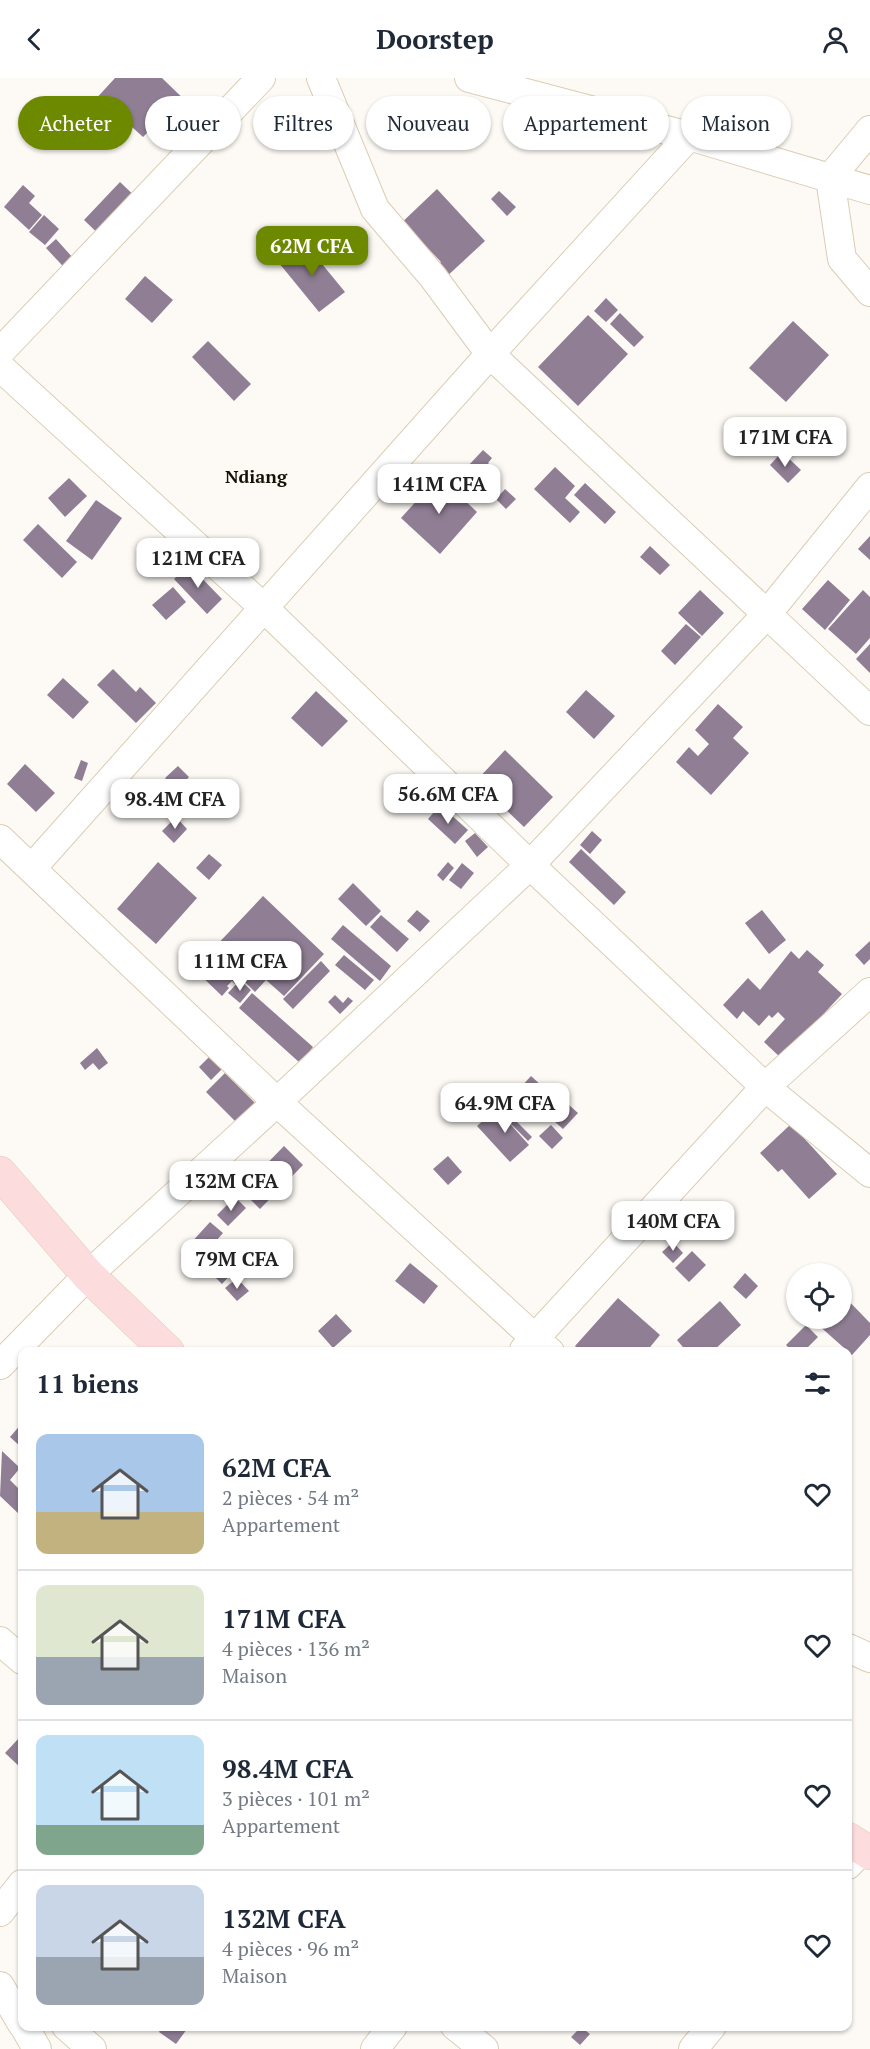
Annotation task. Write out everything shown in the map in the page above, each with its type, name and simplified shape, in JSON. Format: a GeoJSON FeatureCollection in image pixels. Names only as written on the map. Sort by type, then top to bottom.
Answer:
{"type":"FeatureCollection","features":[{"type":"Feature","properties":{"kind":"main road"},"geometry":{"type":"LineString","coordinates":[[0,1173],[88,1275],[163,1347]]}},
{"type":"Feature","properties":{"kind":"street"},"geometry":{"type":"LineString","coordinates":[[0,352],[261,78]]}},
{"type":"Feature","properties":{"kind":"street"},"geometry":{"type":"LineString","coordinates":[[321,78],[375,209],[433,277],[490,354],[870,711]]}},
{"type":"Feature","properties":{"kind":"street"},"geometry":{"type":"LineString","coordinates":[[469,78],[681,134]]}},
{"type":"Feature","properties":{"kind":"street"},"geometry":{"type":"LineString","coordinates":[[870,130],[830,178],[842,259],[870,292]]}},
{"type":"Feature","properties":{"kind":"street"},"geometry":{"type":"LineString","coordinates":[[32,868],[490,354],[681,145]]}},
{"type":"Feature","properties":{"kind":"street"},"geometry":{"type":"LineString","coordinates":[[736,150],[870,190]]}},
{"type":"Feature","properties":{"kind":"street"},"geometry":{"type":"LineString","coordinates":[[0,368],[264,608],[530,865],[765,1087],[870,1173]]}},
{"type":"Feature","properties":{"kind":"street"},"geometry":{"type":"LineString","coordinates":[[0,1365],[88,1275],[530,865],[767,614],[870,487]]}},
{"type":"Feature","properties":{"kind":"street"},"geometry":{"type":"LineString","coordinates":[[0,839],[537,1347],[765,1087],[870,992]]}},
{"type":"Feature","properties":{"kind":"street"},"geometry":{"type":"LineString","coordinates":[[0,1641],[18,1657]]}},
{"type":"Feature","properties":{"kind":"street"},"geometry":{"type":"LineString","coordinates":[[852,1650],[870,1658]]}},
{"type":"Feature","properties":{"kind":"street"},"geometry":{"type":"LineString","coordinates":[[0,1912],[18,1889]]}},
{"type":"Feature","properties":{"kind":"street"},"geometry":{"type":"LineString","coordinates":[[0,1968],[18,1984]]}},
{"type":"Feature","properties":{"kind":"street"},"geometry":{"type":"LineString","coordinates":[[0,1986],[18,2017]]}},
{"type":"Feature","properties":{"kind":"street"},"geometry":{"type":"LineString","coordinates":[[27,2031],[38,2049]]}},
{"type":"Feature","properties":{"kind":"street"},"geometry":{"type":"LineString","coordinates":[[72,2031],[92,2049]]}},
{"type":"Feature","properties":{"kind":"street"},"geometry":{"type":"LineString","coordinates":[[375,2049],[389,2031]]}},
{"type":"Feature","properties":{"kind":"street"},"geometry":{"type":"LineString","coordinates":[[461,2031],[484,2049]]}},
{"type":"Feature","properties":{"kind":"street"},"geometry":{"type":"LineString","coordinates":[[693,2049],[708,2031]]}},
{"type":"Feature","properties":{"kind":"building"},"geometry":{"type":"Polygon","coordinates":[[[115,78],[162,78],[181,96],[145,96],[145,135],[143,137],[133,128],[133,96],[98,96],[115,78]]]}},
{"type":"Feature","properties":{"kind":"building"},"geometry":{"type":"Polygon","coordinates":[[[120,182],[143,204],[108,243],[84,220],[120,182]]]}},
{"type":"Feature","properties":{"kind":"building"},"geometry":{"type":"Polygon","coordinates":[[[23,185],[35,196],[29,203],[42,215],[29,230],[4,207],[23,185]]]}},
{"type":"Feature","properties":{"kind":"building"},"geometry":{"type":"Polygon","coordinates":[[[437,189],[485,241],[444,279],[433,268],[441,262],[421,241],[414,248],[396,228],[437,189]]]}},
{"type":"Feature","properties":{"kind":"building"},"geometry":{"type":"Polygon","coordinates":[[[499,191],[516,207],[507,216],[491,199],[499,191]]]}},
{"type":"Feature","properties":{"kind":"building"},"geometry":{"type":"Polygon","coordinates":[[[44,215],[59,229],[45,245],[29,232],[44,215]]]}},
{"type":"Feature","properties":{"kind":"building"},"geometry":{"type":"Polygon","coordinates":[[[56,239],[82,268],[73,277],[46,248],[56,239]]]}},
{"type":"Feature","properties":{"kind":"building"},"geometry":{"type":"Polygon","coordinates":[[[304,242],[345,292],[319,312],[279,263],[304,242]]]}},
{"type":"Feature","properties":{"kind":"building"},"geometry":{"type":"Polygon","coordinates":[[[145,276],[173,300],[152,323],[125,299],[145,276]]]}},
{"type":"Feature","properties":{"kind":"building"},"geometry":{"type":"Polygon","coordinates":[[[606,298],[618,310],[606,322],[594,311],[606,298]]]}},
{"type":"Feature","properties":{"kind":"building"},"geometry":{"type":"Polygon","coordinates":[[[620,313],[644,337],[634,347],[610,324],[620,313]]]}},
{"type":"Feature","properties":{"kind":"building"},"geometry":{"type":"Polygon","coordinates":[[[588,315],[628,354],[578,406],[538,367],[588,315]]]}},
{"type":"Feature","properties":{"kind":"building"},"geometry":{"type":"Polygon","coordinates":[[[793,321],[829,355],[786,402],[749,368],[793,321]]]}},
{"type":"Feature","properties":{"kind":"building"},"geometry":{"type":"Polygon","coordinates":[[[208,341],[251,384],[234,401],[192,357],[208,341]]]}},
{"type":"Feature","properties":{"kind":"building"},"geometry":{"type":"Polygon","coordinates":[[[483,450],[492,458],[488,463],[494,469],[482,482],[467,467],[483,450]]]}},
{"type":"Feature","properties":{"kind":"building"},"geometry":{"type":"Polygon","coordinates":[[[782,452],[801,470],[788,483],[770,465],[782,452]]]}},
{"type":"Feature","properties":{"kind":"building"},"geometry":{"type":"Polygon","coordinates":[[[555,467],[575,486],[565,498],[580,512],[570,523],[534,489],[555,467]]]}},
{"type":"Feature","properties":{"kind":"building"},"geometry":{"type":"Polygon","coordinates":[[[439,476],[477,512],[440,554],[401,518],[439,476]]]}},
{"type":"Feature","properties":{"kind":"building"},"geometry":{"type":"Polygon","coordinates":[[[69,478],[87,496],[65,517],[48,498],[69,478]]]}},
{"type":"Feature","properties":{"kind":"building"},"geometry":{"type":"Polygon","coordinates":[[[585,483],[616,512],[605,524],[574,495],[585,483]]]}},
{"type":"Feature","properties":{"kind":"building"},"geometry":{"type":"Polygon","coordinates":[[[505,489],[516,499],[506,509],[496,499],[505,489]]]}},
{"type":"Feature","properties":{"kind":"building"},"geometry":{"type":"Polygon","coordinates":[[[96,500],[122,518],[92,560],[66,541],[96,500]]]}},
{"type":"Feature","properties":{"kind":"building"},"geometry":{"type":"Polygon","coordinates":[[[38,524],[77,562],[62,578],[23,540],[38,524]]]}},
{"type":"Feature","properties":{"kind":"building"},"geometry":{"type":"Polygon","coordinates":[[[870,536],[870,560],[858,549],[870,536]]]}},
{"type":"Feature","properties":{"kind":"building"},"geometry":{"type":"Polygon","coordinates":[[[650,546],[670,565],[660,575],[640,557],[650,546]]]}},
{"type":"Feature","properties":{"kind":"building"},"geometry":{"type":"Polygon","coordinates":[[[189,565],[222,599],[207,614],[174,579],[189,565]]]}},
{"type":"Feature","properties":{"kind":"building"},"geometry":{"type":"Polygon","coordinates":[[[828,580],[850,600],[825,630],[802,609],[828,580]]]}},
{"type":"Feature","properties":{"kind":"building"},"geometry":{"type":"Polygon","coordinates":[[[173,587],[186,602],[166,620],[152,605],[173,587]]]}},
{"type":"Feature","properties":{"kind":"building"},"geometry":{"type":"Polygon","coordinates":[[[700,590],[724,613],[702,636],[678,613],[700,590]]]}},
{"type":"Feature","properties":{"kind":"building"},"geometry":{"type":"Polygon","coordinates":[[[863,590],[870,597],[870,638],[856,654],[828,629],[863,590]]]}},
{"type":"Feature","properties":{"kind":"building"},"geometry":{"type":"Polygon","coordinates":[[[686,624],[701,637],[675,665],[661,651],[686,624]]]}},
{"type":"Feature","properties":{"kind":"building"},"geometry":{"type":"Polygon","coordinates":[[[870,644],[870,673],[856,659],[870,644]]]}},
{"type":"Feature","properties":{"kind":"building"},"geometry":{"type":"Polygon","coordinates":[[[113,669],[136,692],[140,687],[156,703],[136,723],[97,685],[113,669]]]}},
{"type":"Feature","properties":{"kind":"building"},"geometry":{"type":"Polygon","coordinates":[[[63,678],[89,702],[73,719],[47,695],[63,678]]]}},
{"type":"Feature","properties":{"kind":"building"},"geometry":{"type":"Polygon","coordinates":[[[586,690],[615,716],[594,739],[566,712],[586,690]]]}},
{"type":"Feature","properties":{"kind":"building"},"geometry":{"type":"Polygon","coordinates":[[[316,691],[348,721],[322,747],[291,718],[316,691]]]}},
{"type":"Feature","properties":{"kind":"building"},"geometry":{"type":"Polygon","coordinates":[[[718,704],[743,727],[733,738],[749,753],[711,795],[676,762],[689,747],[698,756],[709,744],[695,730],[718,704]]]}},
{"type":"Feature","properties":{"kind":"building"},"geometry":{"type":"Polygon","coordinates":[[[505,750],[553,797],[524,827],[476,781],[505,750]]]}},
{"type":"Feature","properties":{"kind":"building"},"geometry":{"type":"Polygon","coordinates":[[[81,760],[88,763],[82,781],[74,778],[81,760]]]}},
{"type":"Feature","properties":{"kind":"building"},"geometry":{"type":"Polygon","coordinates":[[[25,764],[55,793],[36,812],[7,784],[25,764]]]}},
{"type":"Feature","properties":{"kind":"building"},"geometry":{"type":"Polygon","coordinates":[[[178,766],[189,777],[177,790],[165,778],[178,766]]]}},
{"type":"Feature","properties":{"kind":"building"},"geometry":{"type":"Polygon","coordinates":[[[440,805],[468,830],[455,844],[428,819],[440,805]]]}},
{"type":"Feature","properties":{"kind":"building"},"geometry":{"type":"Polygon","coordinates":[[[176,817],[187,829],[174,843],[162,831],[176,817]]]}},
{"type":"Feature","properties":{"kind":"building"},"geometry":{"type":"Polygon","coordinates":[[[592,831],[602,840],[590,854],[580,845],[592,831]]]}},
{"type":"Feature","properties":{"kind":"building"},"geometry":{"type":"Polygon","coordinates":[[[475,833],[488,847],[477,857],[465,841],[475,833]]]}},
{"type":"Feature","properties":{"kind":"building"},"geometry":{"type":"Polygon","coordinates":[[[581,849],[626,892],[614,905],[569,862],[581,849]]]}},
{"type":"Feature","properties":{"kind":"building"},"geometry":{"type":"Polygon","coordinates":[[[209,854],[222,865],[209,880],[196,868],[209,854]]]}},
{"type":"Feature","properties":{"kind":"building"},"geometry":{"type":"Polygon","coordinates":[[[158,862],[197,898],[156,944],[117,909],[158,862]]]}},
{"type":"Feature","properties":{"kind":"building"},"geometry":{"type":"Polygon","coordinates":[[[448,862],[454,868],[443,881],[437,875],[448,862]]]}},
{"type":"Feature","properties":{"kind":"building"},"geometry":{"type":"Polygon","coordinates":[[[462,863],[474,873],[461,889],[449,880],[462,863]]]}},
{"type":"Feature","properties":{"kind":"building"},"geometry":{"type":"Polygon","coordinates":[[[353,883],[381,911],[366,926],[338,899],[353,883]]]}},
{"type":"Feature","properties":{"kind":"building"},"geometry":{"type":"Polygon","coordinates":[[[263,896],[324,954],[284,996],[266,980],[255,992],[241,978],[243,975],[235,984],[232,981],[227,986],[229,988],[222,996],[194,969],[263,896]]]}},
{"type":"Feature","properties":{"kind":"building"},"geometry":{"type":"Polygon","coordinates":[[[417,910],[430,921],[420,932],[407,921],[417,910]]]}},
{"type":"Feature","properties":{"kind":"building"},"geometry":{"type":"Polygon","coordinates":[[[762,910],[786,940],[769,954],[745,923],[762,910]]]}},
{"type":"Feature","properties":{"kind":"building"},"geometry":{"type":"Polygon","coordinates":[[[381,915],[409,939],[397,952],[370,927],[381,915]]]}},
{"type":"Feature","properties":{"kind":"building"},"geometry":{"type":"Polygon","coordinates":[[[343,925],[391,966],[380,981],[331,939],[343,925]]]}},
{"type":"Feature","properties":{"kind":"building"},"geometry":{"type":"Polygon","coordinates":[[[870,941],[870,959],[864,965],[855,955],[870,941]]]}},
{"type":"Feature","properties":{"kind":"building"},"geometry":{"type":"Polygon","coordinates":[[[807,950],[824,965],[818,972],[842,994],[782,1059],[764,1042],[785,1019],[778,1012],[772,1018],[769,1015],[759,1026],[743,1011],[737,1019],[723,1005],[748,978],[760,990],[791,951],[799,959],[807,950]]]}},
{"type":"Feature","properties":{"kind":"building"},"geometry":{"type":"Polygon","coordinates":[[[344,955],[374,980],[365,990],[335,965],[344,955]]]}},
{"type":"Feature","properties":{"kind":"building"},"geometry":{"type":"Polygon","coordinates":[[[321,961],[330,971],[293,1009],[283,999],[321,961]]]}},
{"type":"Feature","properties":{"kind":"building"},"geometry":{"type":"Polygon","coordinates":[[[240,980],[251,990],[240,1003],[228,993],[240,980]]]}},
{"type":"Feature","properties":{"kind":"building"},"geometry":{"type":"Polygon","coordinates":[[[252,993],[313,1047],[300,1063],[239,1008],[252,993]]]}},
{"type":"Feature","properties":{"kind":"building"},"geometry":{"type":"Polygon","coordinates":[[[335,995],[343,1003],[348,997],[353,1001],[340,1014],[328,1002],[335,995]]]}},
{"type":"Feature","properties":{"kind":"building"},"geometry":{"type":"Polygon","coordinates":[[[97,1048],[108,1063],[99,1070],[93,1063],[85,1070],[80,1063],[97,1048]]]}},
{"type":"Feature","properties":{"kind":"building"},"geometry":{"type":"Polygon","coordinates":[[[212,1054],[225,1066],[211,1080],[199,1067],[212,1054]]]}},
{"type":"Feature","properties":{"kind":"building"},"geometry":{"type":"Polygon","coordinates":[[[225,1073],[256,1104],[237,1123],[206,1092],[225,1073]]]}},
{"type":"Feature","properties":{"kind":"building"},"geometry":{"type":"Polygon","coordinates":[[[531,1076],[553,1096],[541,1109],[519,1089],[531,1076]]]}},
{"type":"Feature","properties":{"kind":"building"},"geometry":{"type":"Polygon","coordinates":[[[569,1105],[578,1113],[563,1129],[554,1121],[569,1105]]]}},
{"type":"Feature","properties":{"kind":"building"},"geometry":{"type":"Polygon","coordinates":[[[496,1109],[503,1116],[507,1112],[532,1137],[528,1141],[505,1118],[529,1145],[510,1162],[477,1126],[496,1109]]]}},
{"type":"Feature","properties":{"kind":"building"},"geometry":{"type":"Polygon","coordinates":[[[791,1124],[837,1174],[809,1199],[782,1169],[778,1172],[760,1153],[791,1124]]]}},
{"type":"Feature","properties":{"kind":"building"},"geometry":{"type":"Polygon","coordinates":[[[551,1125],[563,1138],[552,1149],[539,1136],[551,1125]]]}},
{"type":"Feature","properties":{"kind":"building"},"geometry":{"type":"Polygon","coordinates":[[[284,1146],[303,1165],[260,1209],[241,1190],[284,1146]]]}},
{"type":"Feature","properties":{"kind":"building"},"geometry":{"type":"Polygon","coordinates":[[[448,1156],[462,1172],[448,1185],[433,1169],[448,1156]]]}},
{"type":"Feature","properties":{"kind":"building"},"geometry":{"type":"Polygon","coordinates":[[[235,1197],[246,1208],[228,1226],[217,1215],[235,1197]]]}},
{"type":"Feature","properties":{"kind":"building"},"geometry":{"type":"Polygon","coordinates":[[[210,1222],[223,1233],[202,1257],[189,1245],[210,1222]]]}},
{"type":"Feature","properties":{"kind":"building"},"geometry":{"type":"Polygon","coordinates":[[[673,1242],[683,1253],[673,1263],[662,1252],[673,1242]]]}},
{"type":"Feature","properties":{"kind":"building"},"geometry":{"type":"Polygon","coordinates":[[[692,1251],[706,1265],[689,1282],[675,1268],[692,1251]]]}},
{"type":"Feature","properties":{"kind":"building"},"geometry":{"type":"Polygon","coordinates":[[[223,1261],[234,1271],[222,1284],[212,1274],[223,1261]]]}},
{"type":"Feature","properties":{"kind":"building"},"geometry":{"type":"Polygon","coordinates":[[[410,1263],[438,1286],[424,1304],[395,1281],[410,1263]]]}},
{"type":"Feature","properties":{"kind":"building"},"geometry":{"type":"Polygon","coordinates":[[[745,1273],[758,1286],[746,1299],[733,1287],[745,1273]]]}},
{"type":"Feature","properties":{"kind":"building"},"geometry":{"type":"Polygon","coordinates":[[[237,1278],[249,1291],[237,1301],[225,1288],[237,1278]]]}},
{"type":"Feature","properties":{"kind":"building"},"geometry":{"type":"Polygon","coordinates":[[[618,1298],[660,1335],[650,1347],[575,1346],[618,1298]]]}},
{"type":"Feature","properties":{"kind":"building"},"geometry":{"type":"Polygon","coordinates":[[[720,1301],[741,1325],[717,1347],[683,1347],[677,1340],[720,1301]]]}},
{"type":"Feature","properties":{"kind":"building"},"geometry":{"type":"Polygon","coordinates":[[[852,1304],[870,1323],[870,1335],[852,1355],[852,1347],[843,1347],[823,1329],[852,1329],[852,1304]]]}},
{"type":"Feature","properties":{"kind":"building"},"geometry":{"type":"Polygon","coordinates":[[[336,1314],[352,1331],[332,1347],[318,1331],[336,1314]]]}},
{"type":"Feature","properties":{"kind":"building"},"geometry":{"type":"Polygon","coordinates":[[[802,1329],[810,1329],[818,1337],[808,1347],[788,1347],[786,1345],[802,1329]]]}},
{"type":"Feature","properties":{"kind":"building"},"geometry":{"type":"Polygon","coordinates":[[[18,1428],[18,1444],[10,1437],[18,1428]]]}},
{"type":"Feature","properties":{"kind":"building"},"geometry":{"type":"Polygon","coordinates":[[[2,1451],[18,1466],[18,1470],[10,1480],[18,1488],[18,1513],[0,1496],[2,1451]]]}},
{"type":"Feature","properties":{"kind":"building"},"geometry":{"type":"Polygon","coordinates":[[[18,1739],[18,1765],[5,1753],[18,1739]]]}},
{"type":"Feature","properties":{"kind":"building"},"geometry":{"type":"Polygon","coordinates":[[[160,2031],[186,2031],[176,2044],[160,2031]]]}},
{"type":"Feature","properties":{"kind":"building"},"geometry":{"type":"Polygon","coordinates":[[[577,2031],[586,2031],[590,2034],[580,2045],[571,2037],[577,2031]]]}},
{"type":"Feature","properties":{"kind":"district","name":"Ndiang"},"geometry":{"type":"Point","coordinates":[256,476]}}]}
